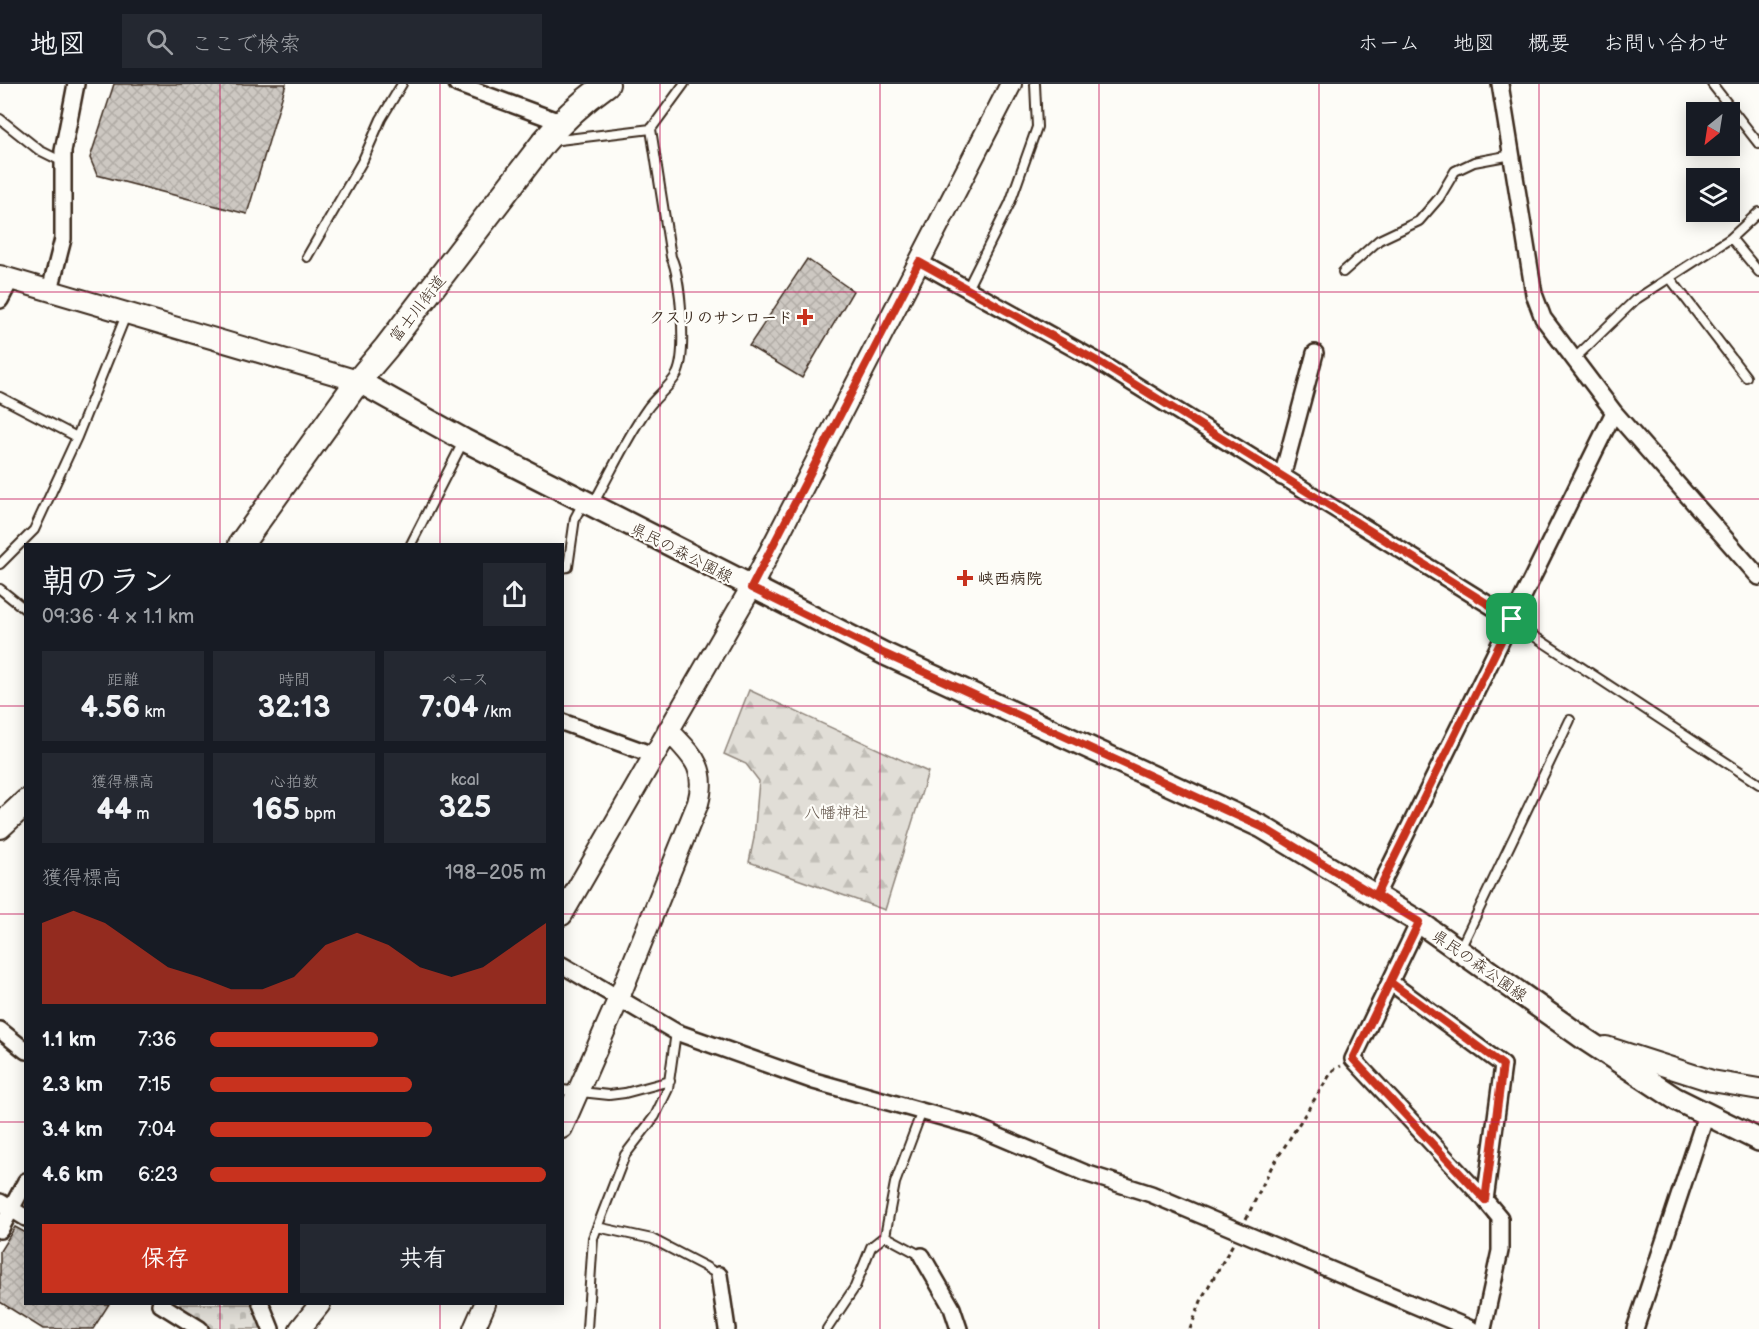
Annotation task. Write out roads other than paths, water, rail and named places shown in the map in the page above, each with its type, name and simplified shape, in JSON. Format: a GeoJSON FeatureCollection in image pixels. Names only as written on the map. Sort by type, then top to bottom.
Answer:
{"type":"FeatureCollection","features":[{"type":"Feature","properties":{"kind":"main road","name":"富士川街道"},"geometry":{"type":"LineString","coordinates":[[242,543],[358,381],[386,348],[544,142],[560,122],[607,84]]}},
{"type":"Feature","properties":{"kind":"main road","name":"県民の森公園線"},"geometry":{"type":"LineString","coordinates":[[358,381],[464,440],[751,588],[885,654],[1262,827],[1419,922],[1586,1040],[1676,1098],[1759,1140]]}},
{"type":"Feature","properties":{"kind":"main road"},"geometry":{"type":"LineString","coordinates":[[0,825],[24,804]]}},
{"type":"Feature","properties":{"kind":"street"},"geometry":{"type":"LineString","coordinates":[[50,290],[63,239],[63,151],[76,84]]}},
{"type":"Feature","properties":{"kind":"street"},"geometry":{"type":"LineString","coordinates":[[457,84],[560,122]]}},
{"type":"Feature","properties":{"kind":"street"},"geometry":{"type":"LineString","coordinates":[[564,911],[751,588],[1011,84]]}},
{"type":"Feature","properties":{"kind":"street"},"geometry":{"type":"LineString","coordinates":[[1500,84],[1534,294],[1543,318],[1614,412],[1759,577]]}},
{"type":"Feature","properties":{"kind":"street"},"geometry":{"type":"LineString","coordinates":[[919,262],[1097,361],[1511,620]]}},
{"type":"Feature","properties":{"kind":"street"},"geometry":{"type":"LineString","coordinates":[[0,300],[6,278],[358,381]]}},
{"type":"Feature","properties":{"kind":"street"},"geometry":{"type":"LineString","coordinates":[[1282,477],[1315,353]]}},
{"type":"Feature","properties":{"kind":"street"},"geometry":{"type":"LineString","coordinates":[[1376,895],[1614,412]]}},
{"type":"Feature","properties":{"kind":"street"},"geometry":{"type":"LineString","coordinates":[[564,723],[653,755]]}},
{"type":"Feature","properties":{"kind":"street"},"geometry":{"type":"LineString","coordinates":[[564,1119],[570,1091],[618,1000],[695,812],[703,785],[692,755],[668,730]]}},
{"type":"Feature","properties":{"kind":"street"},"geometry":{"type":"LineString","coordinates":[[1419,922],[1353,1059],[1500,1218],[1500,1251],[1484,1329]]}},
{"type":"Feature","properties":{"kind":"street"},"geometry":{"type":"LineString","coordinates":[[564,966],[676,1032],[814,1081],[974,1126],[1085,1173],[1152,1194],[1471,1329]]}},
{"type":"Feature","properties":{"kind":"street"},"geometry":{"type":"LineString","coordinates":[[1390,982],[1503,1065],[1485,1200]]}},
{"type":"Feature","properties":{"kind":"street"},"geometry":{"type":"LineString","coordinates":[[0,1030],[24,1049]]}},
{"type":"Feature","properties":{"kind":"street"},"geometry":{"type":"LineString","coordinates":[[1586,1040],[1636,1059],[1712,1081],[1759,1089]]}},
{"type":"Feature","properties":{"kind":"street"},"geometry":{"type":"LineString","coordinates":[[1635,1329],[1706,1115]]}},
{"type":"Feature","properties":{"kind":"street"},"geometry":{"type":"LineString","coordinates":[[0,1230],[6,1205],[24,1183]]}},
{"type":"Feature","properties":{"kind":"street"},"geometry":{"type":"LineString","coordinates":[[6,1205],[24,1217]]}},
{"type":"Feature","properties":{"kind":"street"},"geometry":{"type":"LineString","coordinates":[[922,1256],[952,1308],[959,1329]]}},
{"type":"Feature","properties":{"kind":"street"},"geometry":{"type":"LineString","coordinates":[[719,1275],[727,1329]]}},
{"type":"Feature","properties":{"kind":"street"},"geometry":{"type":"LineString","coordinates":[[162,1305],[200,1329]]}},
{"type":"Feature","properties":{"kind":"street"},"geometry":{"type":"LineString","coordinates":[[261,1305],[271,1329]]}},
{"type":"Feature","properties":{"kind":"street"},"geometry":{"type":"LineString","coordinates":[[300,1329],[319,1305]]}},
{"type":"Feature","properties":{"kind":"street"},"geometry":{"type":"LineString","coordinates":[[474,1329],[485,1305]]}},
{"type":"Feature","properties":{"kind":"lane"},"geometry":{"type":"LineString","coordinates":[[307,257],[363,159],[381,119],[402,84]]}},
{"type":"Feature","properties":{"kind":"lane"},"geometry":{"type":"LineString","coordinates":[[564,568],[568,567],[575,518],[588,504],[647,409],[677,374],[682,340],[680,294],[676,267],[671,257],[651,129],[684,84]]}},
{"type":"Feature","properties":{"kind":"lane"},"geometry":{"type":"LineString","coordinates":[[967,289],[1010,203],[1037,127],[1035,84]]}},
{"type":"Feature","properties":{"kind":"lane"},"geometry":{"type":"LineString","coordinates":[[1712,84],[1759,144]]}},
{"type":"Feature","properties":{"kind":"lane"},"geometry":{"type":"LineString","coordinates":[[0,119],[39,150],[63,162]]}},
{"type":"Feature","properties":{"kind":"lane"},"geometry":{"type":"LineString","coordinates":[[544,142],[651,129]]}},
{"type":"Feature","properties":{"kind":"lane"},"geometry":{"type":"LineString","coordinates":[[1343,272],[1379,240],[1419,221],[1439,198],[1455,171],[1474,162],[1513,155]]}},
{"type":"Feature","properties":{"kind":"lane"},"geometry":{"type":"LineString","coordinates":[[1574,358],[1635,300],[1731,238],[1759,212]]}},
{"type":"Feature","properties":{"kind":"lane"},"geometry":{"type":"LineString","coordinates":[[1731,238],[1759,272]]}},
{"type":"Feature","properties":{"kind":"lane"},"geometry":{"type":"LineString","coordinates":[[1670,278],[1746,377]]}},
{"type":"Feature","properties":{"kind":"lane"},"geometry":{"type":"LineString","coordinates":[[0,564],[34,530],[77,437],[127,313]]}},
{"type":"Feature","properties":{"kind":"lane"},"geometry":{"type":"LineString","coordinates":[[0,397],[77,437]]}},
{"type":"Feature","properties":{"kind":"lane"},"geometry":{"type":"LineString","coordinates":[[412,543],[464,440]]}},
{"type":"Feature","properties":{"kind":"lane"},"geometry":{"type":"LineString","coordinates":[[0,589],[24,608]]}},
{"type":"Feature","properties":{"kind":"lane"},"geometry":{"type":"LineString","coordinates":[[1511,620],[1759,784]]}},
{"type":"Feature","properties":{"kind":"lane"},"geometry":{"type":"LineString","coordinates":[[1459,951],[1570,720]]}},
{"type":"Feature","properties":{"kind":"lane"},"geometry":{"type":"LineString","coordinates":[[587,1329],[593,1238],[625,1155],[655,1116],[668,1089],[676,1032]]}},
{"type":"Feature","properties":{"kind":"lane"},"geometry":{"type":"LineString","coordinates":[[570,1091],[609,1095],[670,1081]]}},
{"type":"Feature","properties":{"kind":"lane"},"geometry":{"type":"LineString","coordinates":[[827,1329],[855,1287],[871,1247],[885,1236],[895,1183],[922,1111]]}},
{"type":"Feature","properties":{"kind":"lane"},"geometry":{"type":"LineString","coordinates":[[597,1227],[652,1239],[719,1275]]}},
{"type":"Feature","properties":{"kind":"lane"},"geometry":{"type":"LineString","coordinates":[[885,1236],[922,1256]]}},
{"type":"Feature","properties":{"kind":"place","name":"クスリのサンロード"},"geometry":{"type":"Point","coordinates":[805,317]}},
{"type":"Feature","properties":{"kind":"place","name":"峡西病院"},"geometry":{"type":"Point","coordinates":[965,578]}},
{"type":"Feature","properties":{"kind":"park label","name":"八幡神社"},"geometry":{"type":"Point","coordinates":[836,812]}}]}
